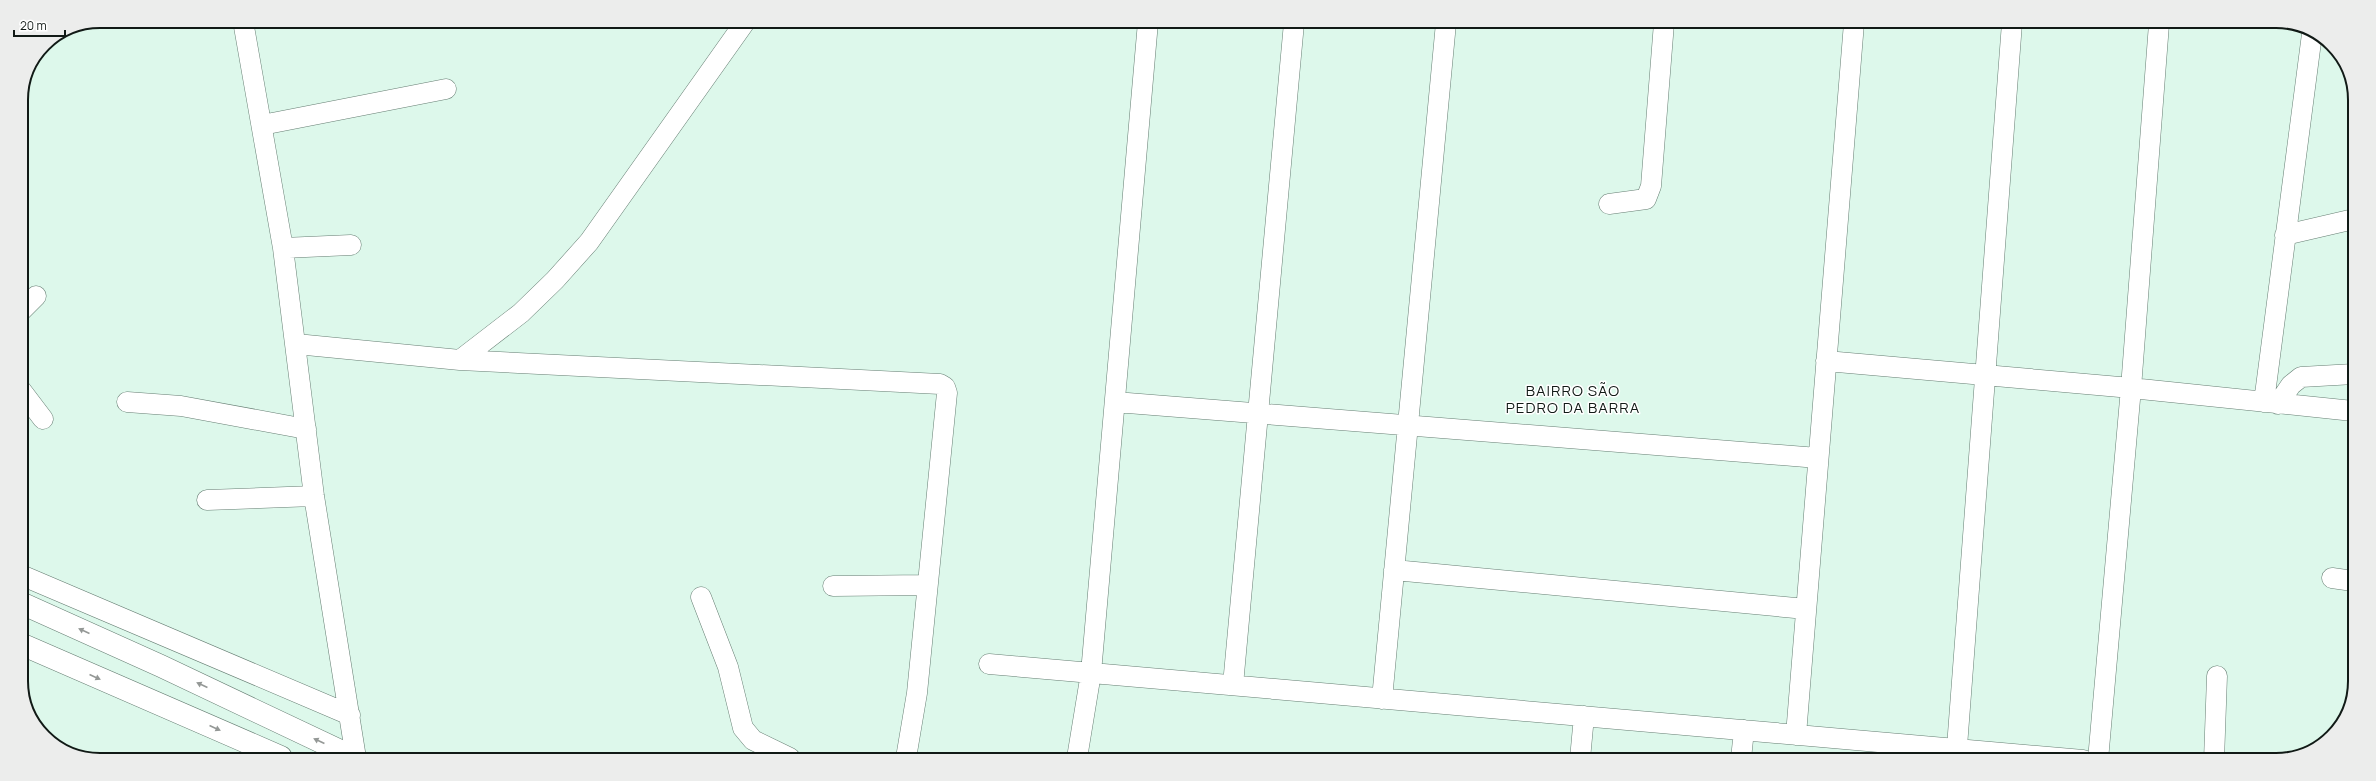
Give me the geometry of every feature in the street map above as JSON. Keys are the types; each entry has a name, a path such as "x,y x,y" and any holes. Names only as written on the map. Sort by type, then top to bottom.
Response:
{"main road":[{"path":"28,606 162,666 345,753"},
{"path":"28,647 270,753"}],"street":[{"path":"244,28 283,248 314,496 350,716 354,753"},
{"path":"460,360 532,303 589,242 741,28"},
{"path":"1078,753 1091,673 1147,28"},
{"path":"1233,686 1293,28"},
{"path":"1382,699 1446,28"},
{"path":"1609,204 1646,199 1651,186 1664,28"},
{"path":"1796,734 1854,28"},
{"path":"1956,753 2012,28"},
{"path":"2099,753 2131,388 2159,28"},
{"path":"2271,403 2285,235 2311,38"},
{"path":"262,125 446,89"},
{"path":"2285,235 2348,220"},
{"path":"283,248 351,245"},
{"path":"28,304 36,296"},
{"path":"296,344 460,360 940,384 945,387 947,393 917,693 907,753"},
{"path":"1826,361 2131,388 2348,410"},
{"path":"2271,403 2301,377 2348,374"},
{"path":"28,399 43,418"},
{"path":"127,402 181,406 306,429"},
{"path":"1115,402 1818,458"},
{"path":"207,500 314,496"},
{"path":"1394,570 1806,609"},
{"path":"2332,578 2348,580"},
{"path":"28,579 350,716"},
{"path":"833,586 927,585"},
{"path":"701,598 728,667 743,728 753,740 780,753"},
{"path":"989,664 1796,734 1948,753"},
{"path":"2214,753 2217,676"},
{"path":"1581,753 1584,716"},
{"path":"1742,753 1744,730"}],"district":[{"name":"BAIRRO SÃO PEDRO DA BARRA","path":"1573,398"}]}
